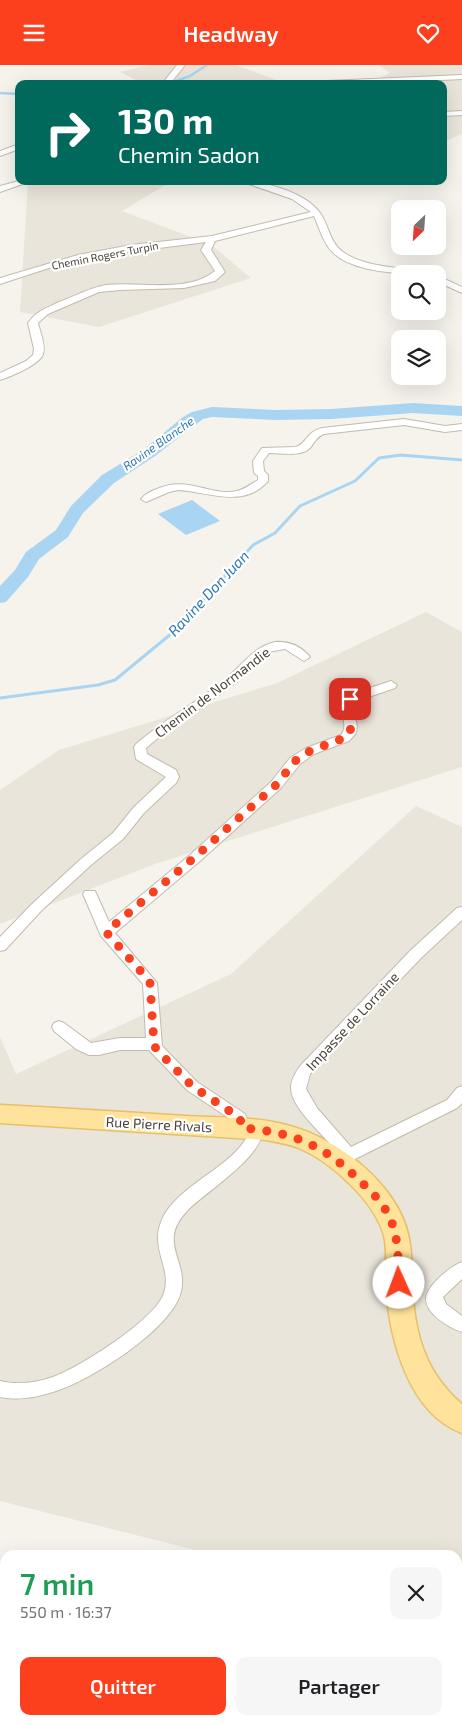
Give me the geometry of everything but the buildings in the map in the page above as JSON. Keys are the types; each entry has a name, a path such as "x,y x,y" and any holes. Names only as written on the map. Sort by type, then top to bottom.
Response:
{"main road":[{"name":"Rue Pierre Rivals","path":"0,1114 248,1129 280,1133 312,1143 347,1161 375,1195 392,1222 396,1237 402,1320 407,1342 416,1365 429,1389 459,1414"}],"street":[{"path":"168,80 181,65"},
{"path":"394,80 462,77"},
{"path":"447,114 462,113"},
{"path":"0,155 15,148"},
{"path":"0,189 15,185"},
{"path":"256,185 299,199 310,205 316,213 333,248 343,255 366,264 391,269"},
{"name":"Chemin Rogers Turpin","path":"0,281 63,262 138,247 212,239 316,213"},
{"path":"0,377 29,363 38,356 39,349 33,323 46,311 89,293 108,288 196,284 217,277 220,273 220,268 207,256 206,250 212,239"},
{"path":"446,283 462,291"},
{"path":"146,499 165,489 177,487 192,487 228,495 250,492 263,481 263,475 259,473 258,461 266,450 305,447 314,433 322,431 404,422 445,429 462,427"},
{"name":"Chemin de Normandie","path":"0,946 86,862 118,837 139,809 171,780 173,777 170,773 141,755 140,747 160,730 245,670 264,649 270,646 285,645 296,650 304,657"},
{"path":"106,932 276,785 295,761 310,751 344,738 350,733 351,725 346,705 350,699 391,685"},
{"path":"0,1389 34,1389 62,1381 109,1353 161,1314 168,1305 173,1293 164,1238 166,1225 173,1215 194,1195 253,1143 248,1129 240,1118 192,1086 156,1049 154,1044 150,983 106,932 90,894"},
{"name":"Impasse de Lorraine","path":"347,1161 331,1132 305,1105 299,1093 299,1080 305,1070 409,960 462,912"},
{"path":"58,1027 81,1045 90,1049 120,1044 154,1044"},
{"path":"347,1161 452,1104 462,1092"},
{"path":"462,1269 439,1288 433,1300 436,1307 443,1314 462,1325"}],"shaded area":[{"path":"148,65 235,65 277,80 136,80 120,72"},
{"path":"379,65 462,65 462,134 447,141 447,80 376,80 390,73"},
{"path":"28,185 165,185 122,211 210,244 251,278 99,327 20,312"},
{"path":"426,612 462,632 462,767 155,864 0,924 0,790 59,750 277,683"},
{"path":"416,806 462,827 462,1550 195,1550 0,1501 0,1037 16,1074 231,974"}],"water":[{"path":"192,500 220,521 186,535 158,514"}],"waterway":[{"path":"179,80 190,76 207,65"},
{"path":"0,93 15,94"},
{"name":"Ravine Blanche","path":"0,598 22,573 32,556 62,533 77,510 108,479 149,453 189,420 198,415 212,412 275,415 331,414 413,408 462,411"},
{"name":"Ravine Don Juan","path":"0,698 98,685 115,680 177,629 253,545 275,533 300,506 355,481 379,458 401,455 462,460"}],"route":[{"path":"350,699 346,705 351,725 350,733 344,738 310,751 295,761 276,785 106,932 113,943 150,983 154,1044 156,1049 192,1086 240,1118 242,1128 280,1133 312,1143 345,1166 375,1195 392,1222 398,1252 399,1283"}]}
